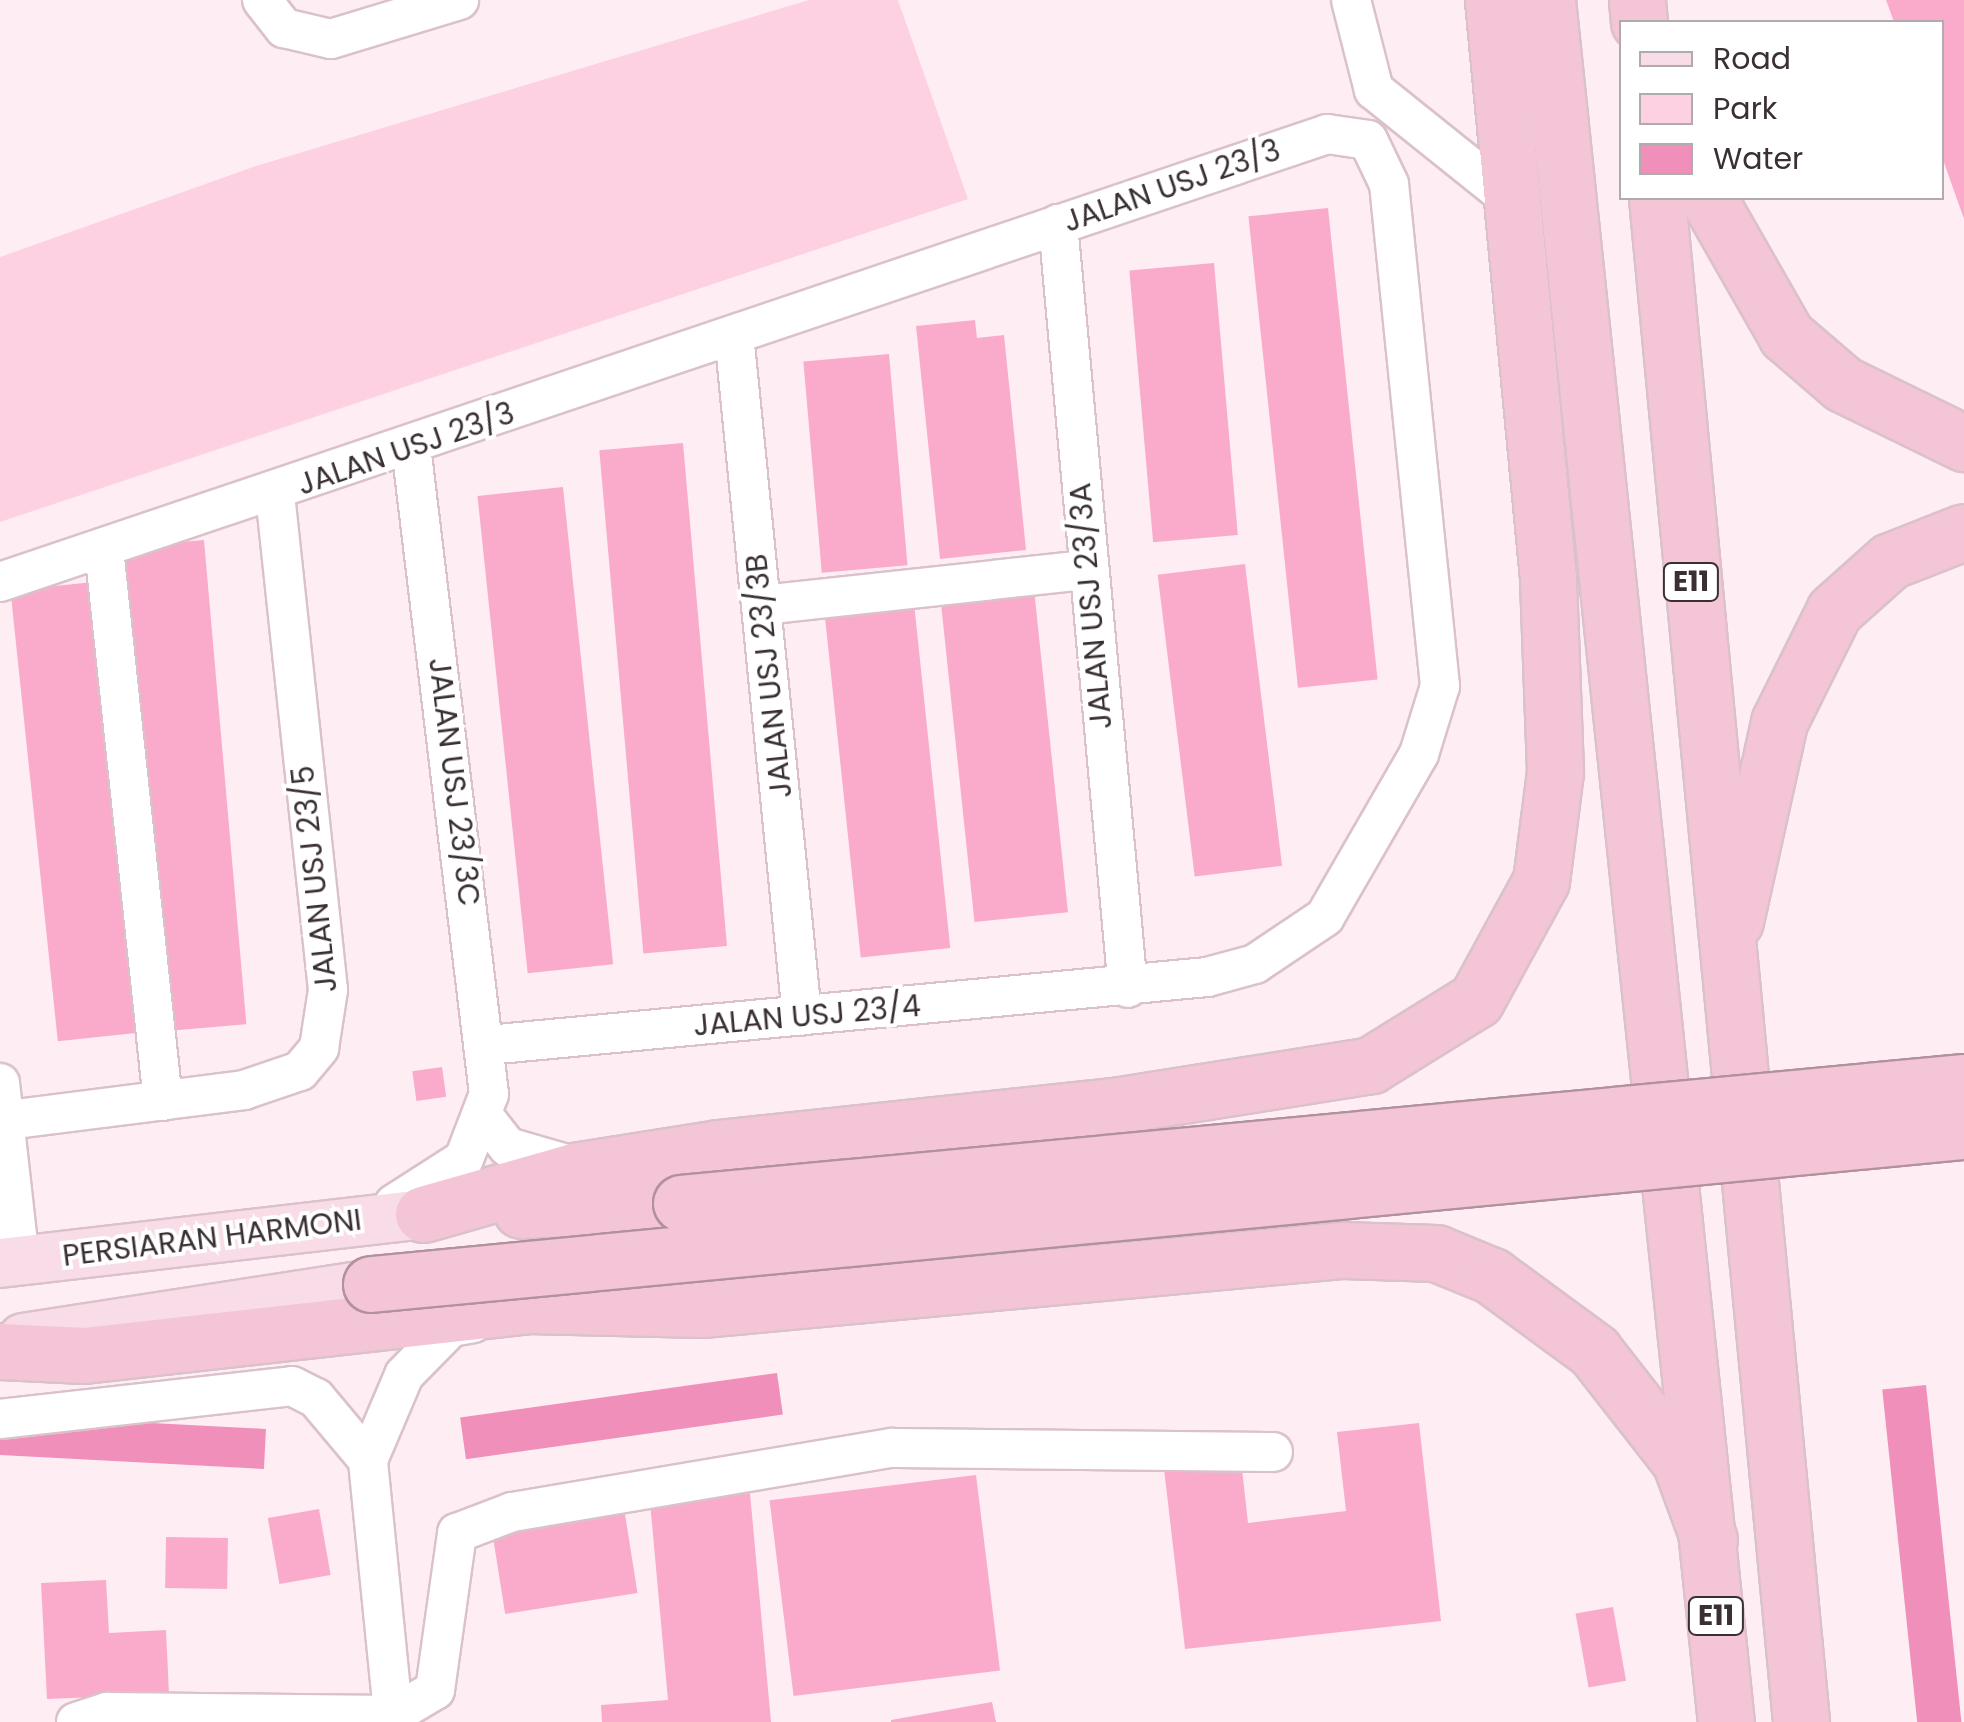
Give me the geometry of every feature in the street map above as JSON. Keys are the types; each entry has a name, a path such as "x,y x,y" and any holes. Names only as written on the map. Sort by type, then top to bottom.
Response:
{"highway":[{"path":"424,1214 600,1168 1112,1106 1371,1065 1425,1038 1476,1000 1541,881 1555,771 1548,578 1493,0"},
{"name":"E11","path":"1547,0 1622,781 1709,1540 1726,1722"},
{"name":"E11","path":"1657,200 1725,967 1798,1696"},
{"path":"1709,200 1786,335 1843,384 1964,443"},
{"path":"1725,967 1779,722 1834,611 1890,561 1964,532"},
{"path":"1548,578 1622,781"},
{"path":"424,1214 681,1203 1964,1082"},
{"path":"370,1284 1964,1130"},
{"path":"0,1352 84,1354 528,1306 702,1308 1323,1251 1436,1253 1492,1276 1594,1351 1680,1461 1709,1540"}],"main road":[{"name":"PERSIARAN HARMONI","path":"10,1262 424,1214"},
{"path":"0,1342 370,1284"}],"street":[{"path":"262,0 284,28 332,39 459,0"},
{"path":"1351,0 1374,90 1515,203"},
{"name":"JALAN USJ 23/3","path":"0,582 274,495 1327,134 1357,133 1378,151 1439,654 1430,731 1326,916 1256,964 1128,988"},
{"name":"JALAN USJ 23/3A","path":"1058,224 1086,570 1128,988"},
{"name":"JALAN USJ 23/3B","path":"734,336 802,1016"},
{"name":"JALAN USJ 23/3C","path":"354,1221 435,1185 464,1159 485,1118 487,1045 411,447"},
{"name":"JALAN USJ 23/5","path":"2,1121 244,1090 300,1071 327,1019 274,495"},
{"path":"104,549 163,1101"},
{"path":"763,605 1086,570"},
{"name":"JALAN USJ 23/4","path":"487,1045 1128,988"},
{"path":"0,1083 10,1262"},
{"path":"485,1118 494,1137 528,1157 600,1168"},
{"path":"394,1718 388,1614 368,1460 391,1396 428,1345 451,1327 528,1306"},
{"path":"0,1419 292,1386 316,1398 368,1460"},
{"path":"76,1722 107,1712 394,1718 435,1690 457,1534 512,1512 892,1448 1273,1452"},
{"path":"1798,1696 1811,1722"}],"green space":[{"path":"809,0 898,0 968,199 0,522 0,257 256,166"}],"water":[{"path":"777,1373 783,1415 466,1459 460,1418"},
{"path":"1926,1385 1961,1722 1917,1722 1882,1390"},
{"path":"0,1415 266,1429 264,1469 0,1455"}],"building":[{"path":"1886,0 1964,0 1964,219 1944,163 1944,20 1893,20"},
{"path":"1328,208 1378,679 1298,688 1248,216"},
{"path":"1214,263 1238,535 1153,542 1129,270"},
{"path":"975,320 977,338 1004,335 1026,550 940,559 916,326"},
{"path":"889,354 907,565 822,573 803,361"},
{"path":"683,443 727,946 643,953 599,450"},
{"path":"563,487 613,964 528,973 477,496"},
{"path":"204,540 246,1024 167,1031 124,547"},
{"path":"1245,564 1282,866 1195,876 1158,575"},
{"path":"93,582 140,1033 58,1041 10,591"},
{"path":"1034,589 1068,912 974,922 941,599"},
{"path":"914,603 950,948 861,958 824,612"},
{"path":"442,1067 446,1097 416,1101 412,1071"},
{"path":"1419,1423 1441,1621 1185,1649 1164,1469 1241,1460 1248,1523 1346,1511 1337,1432"},
{"path":"976,1475 1000,1671 794,1696 770,1500"},
{"path":"750,1493 771,1722 602,1722 601,1705 668,1700 650,1502"},
{"path":"319,1509 331,1575 279,1584 268,1518"},
{"path":"625,1514 638,1593 505,1614 493,1535"},
{"path":"166,1537 228,1538 227,1589 165,1588"},
{"path":"106,1580 109,1633 166,1630 169,1694 47,1699 41,1583"},
{"path":"1613,1607 1626,1681 1589,1687 1576,1614"},
{"path":"992,1702 996,1722 891,1722 891,1720"}]}
